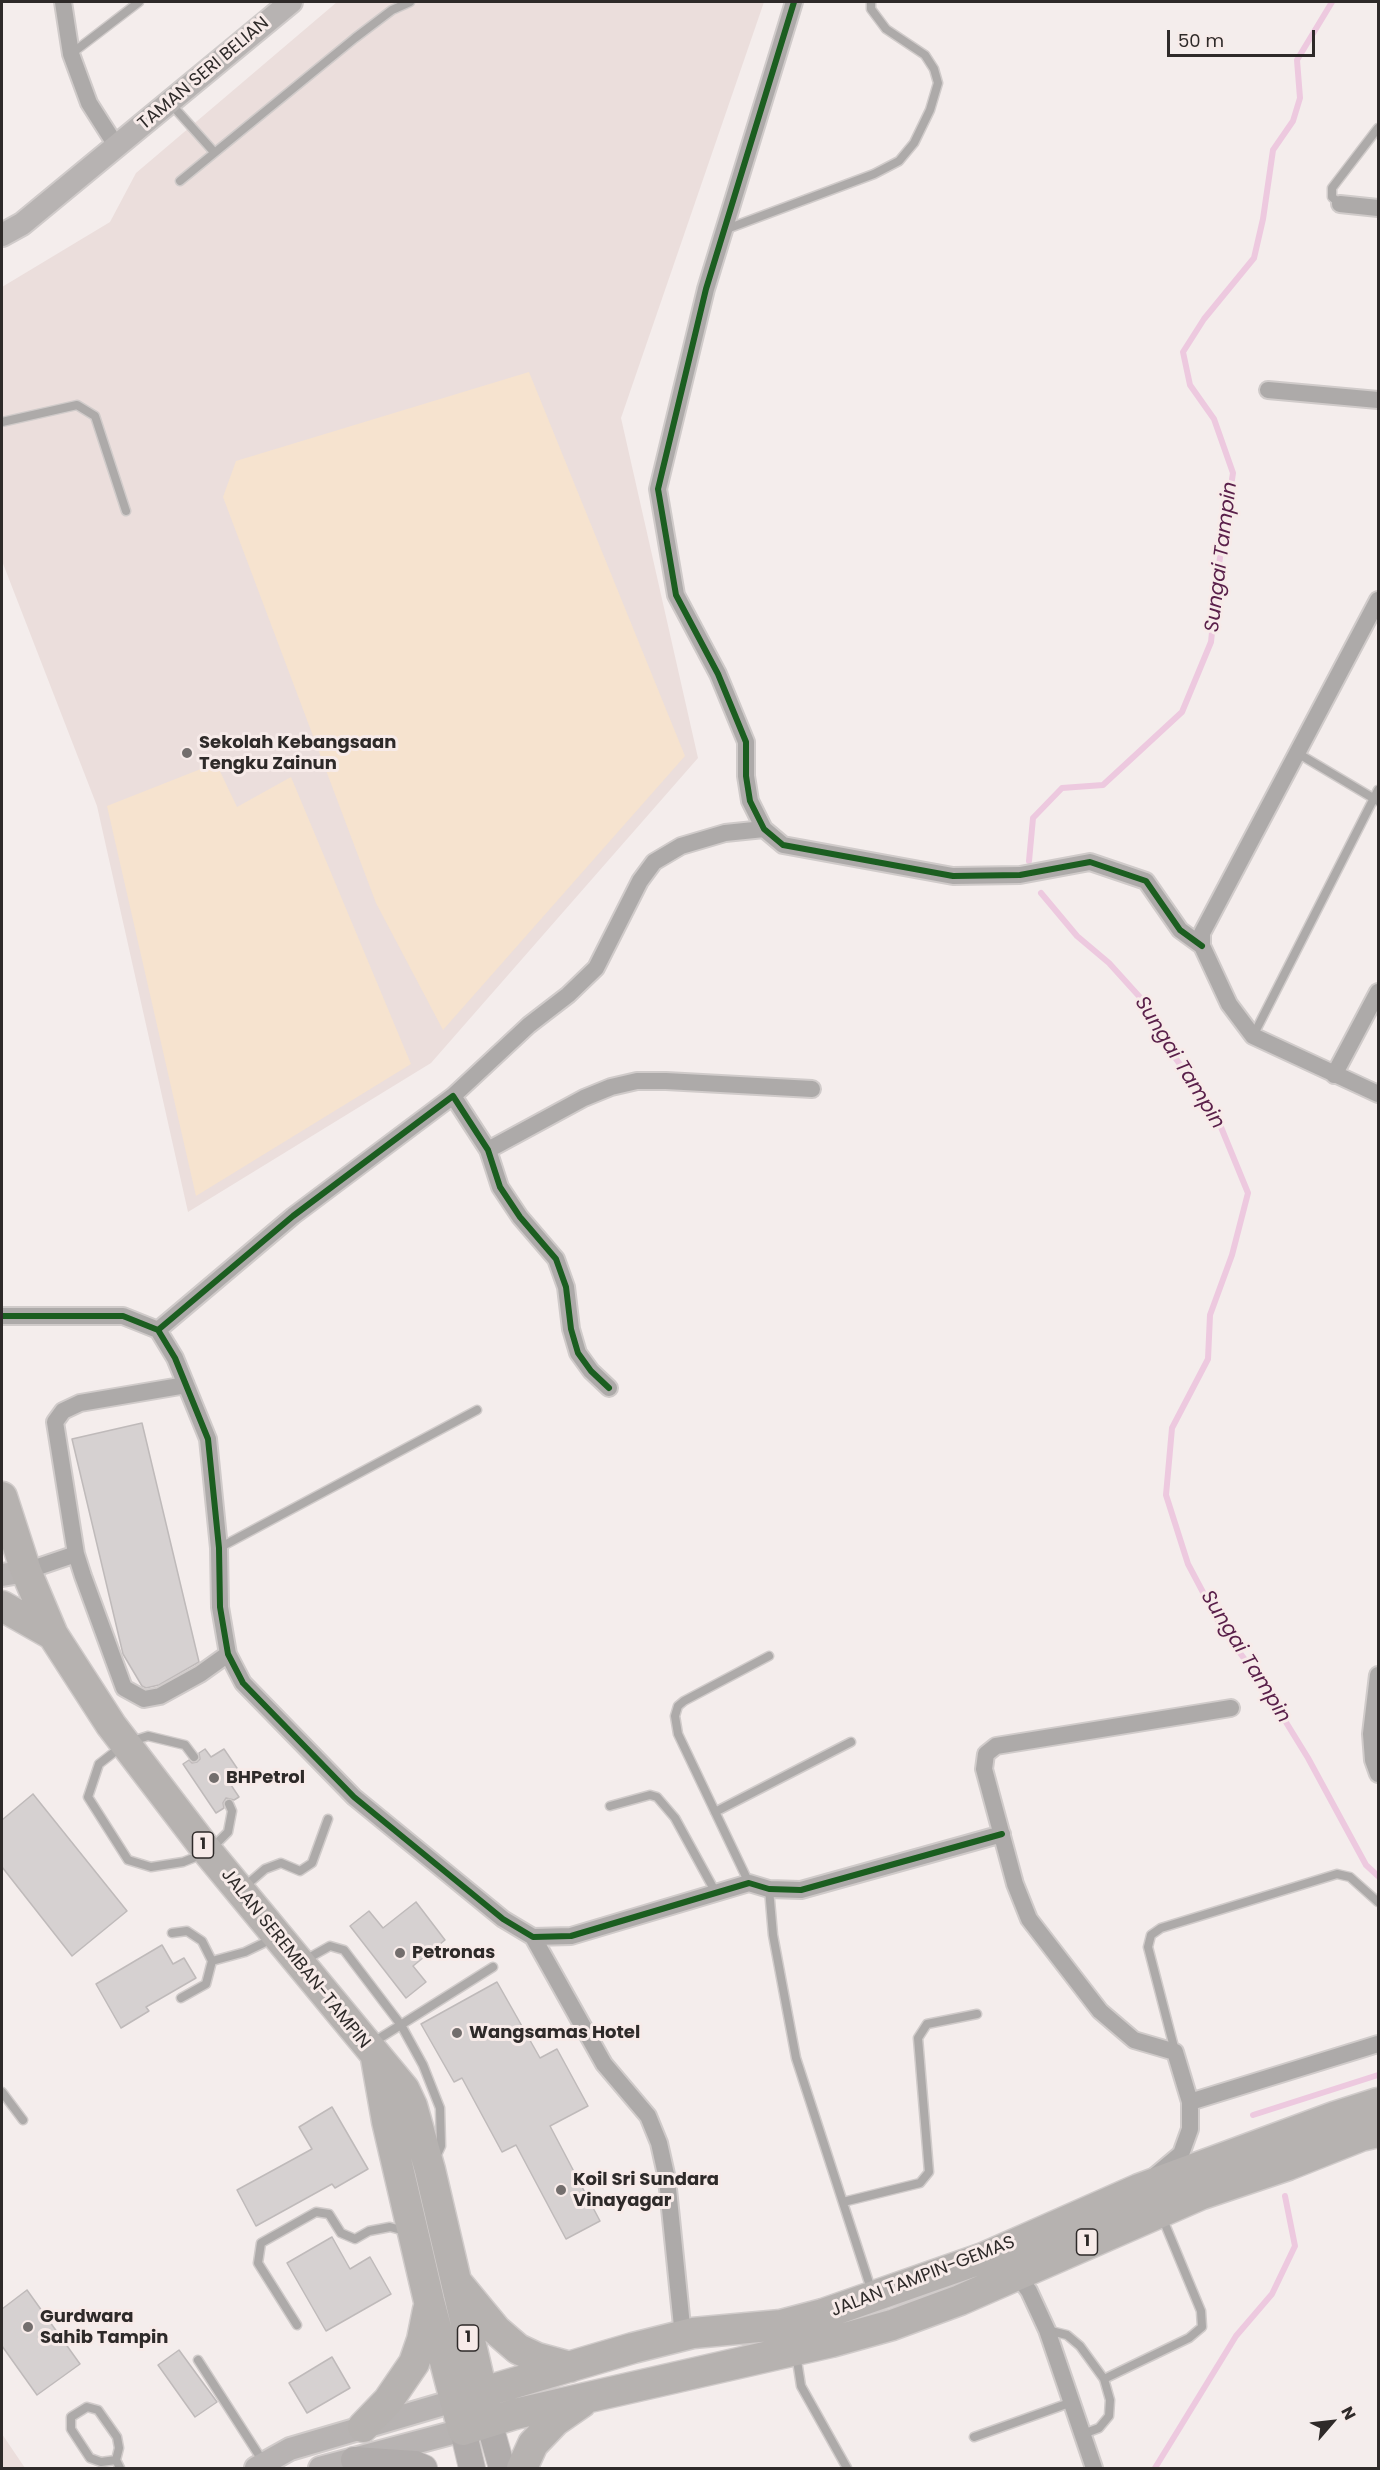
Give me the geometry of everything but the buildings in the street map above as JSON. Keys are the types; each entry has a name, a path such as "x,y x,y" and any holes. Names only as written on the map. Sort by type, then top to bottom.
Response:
{"highway":[{"name":"JALAN SEREMBAN-TAMPIN","path":"2,1497 14,1573 111,1725 208,1852 371,2052 429,2301 468,2397"},
{"path":"2,1606 52,1635"},
{"name":"1","path":"371,2052 404,2090 430,2170 457,2283 468,2397 476,2426"},
{"name":"JALAN TAMPIN-GEMAS","path":"468,2397 683,2336 782,2325 874,2298 983,2258 1139,2188 1378,2103"},
{"name":"JALAN TAMPIN-GEMAS","path":"476,2426 591,2396 795,2350 892,2325 1017,2275 1159,2211 1361,2136 1378,2132"},
{"path":"983,2258 1017,2275"},
{"path":"457,2283 496,2330 518,2349 537,2358 570,2367"},
{"path":"363,2427 388,2401 414,2363 422,2340 429,2301"},
{"path":"522,2469 533,2444 555,2421 591,2396"}],"main road":[{"path":"472,2469 476,2426"},
{"path":"476,2426 502,2469"},
{"path":"348,2464 415,2464 424,2469"}],"street":[{"path":"63,2 71,54 89,103 117,147"},
{"name":"TAMAN SERI BELIAN","path":"2,235 22,224 291,2"},
{"path":"794,2 706,289 658,489 676,595 718,674 746,742 746,776 750,801 764,829 783,845 953,876 1020,875 1090,862 1146,881 1180,930 1202,946"},
{"path":"1340,204 1378,208"},
{"path":"1268,390 1378,400"},
{"path":"1378,600 1299,754 1202,933 1202,946 1229,1004 1253,1036 1378,1094"},
{"path":"158,1330 293,1216 453,1096 529,1025 568,995 596,968 640,881 654,862 681,846 725,833 764,829"},
{"path":"1334,1075 1378,992"},
{"path":"488,1150 584,1098 611,1087 637,1081 812,1089"},
{"path":"453,1096 488,1150 500,1187 520,1217 556,1259 563,1273 578,1353 591,1371 609,1388"},
{"path":"2,1316 123,1316 158,1330 175,1358 208,1439 219,1548 220,1607 228,1654 243,1683 354,1797 503,1919 533,1937 604,2064 648,2116 659,2143 667,2180 683,2336"},
{"path":"186,1385 80,1403 63,1411 55,1422 76,1554 101,1631 124,1688 144,1699 160,1696 200,1674 228,1654"},
{"path":"14,1573 76,1554"},
{"path":"1378,1675 1371,1734 1373,1760 1378,1774"},
{"path":"1139,2188 1181,2154 1190,2128 1190,2102 1175,2052 1134,2040 1100,2011 1029,1919 1015,1884 984,1769 986,1755 996,1746 1231,1707"},
{"path":"533,1937 571,1936 749,1883 769,1889 801,1890 1002,1834"},
{"path":"1190,2102 1378,2044"},
{"path":"1017,2275 1029,2291 1047,2330 1094,2469"},
{"path":"260,2466 290,2449 468,2397"},
{"path":"320,2469 348,2464 476,2426"}],"lane":[{"path":"71,54 139,2"},
{"path":"180,181 355,38 392,10 410,2"},
{"path":"724,230 874,174 899,161 914,143 930,110 938,83 934,69 925,55 886,29 872,9 871,2"},
{"path":"170,103 214,152"},
{"path":"1340,204 1332,197 1332,188 1378,129"},
{"path":"2,422 77,405 95,416 126,511"},
{"path":"1253,1036 1377,797 1299,754"},
{"path":"219,1548 477,1410"},
{"path":"749,1883 678,1734 675,1716 678,1706 684,1701 769,1656"},
{"path":"194,1756 185,1745 148,1736 126,1743 99,1764 88,1797 128,1860 151,1867 183,1862 208,1852 228,1832 232,1811 228,1804"},
{"path":"715,1812 851,1742"},
{"path":"610,1806 650,1795 657,1797 675,1818 716,1893"},
{"path":"240,1891 265,1869 281,1863 300,1870 312,1863 328,1819"},
{"path":"1175,2052 1148,1947 1151,1935 1161,1928 1337,1874 1350,1877 1378,1902"},
{"path":"769,1889 773,1935 796,2058 874,2298"},
{"path":"172,1933 187,1931 202,1941 212,1961 206,1984 182,1998"},
{"path":"212,1961 245,1952 278,1936"},
{"path":"299,1963 330,1946 344,1950 401,2025 423,2065 440,2108 441,2146 430,2170"},
{"path":"371,2052 401,2025 493,1967"},
{"path":"843,2202 920,2183 929,2172 918,2038 927,2024 977,2014"},
{"path":"2,2092 23,2120"},
{"path":"1104,2379 1189,2338 1202,2327 1201,2311 1159,2211"},
{"path":"297,2325 258,2263 261,2243 316,2212 329,2214 341,2234 355,2238 369,2231 390,2227 414,2233"},
{"path":"1047,2330 1067,2335 1074,2341 1104,2379 1110,2400 1109,2416 1099,2428 1083,2434"},
{"path":"795,2350 801,2386 847,2469"},
{"path":"198,2360 260,2466"},
{"path":"974,2437 1072,2402"},
{"path":"87,2407 98,2410 117,2437 118,2464 100,2462 90,2458 71,2429 71,2417 87,2407"}],"shaded area":[{"path":"337,2 764,2 621,418 698,758 431,1063 188,1212 97,806 2,561 2,287 110,222 136,173"},
{"path":"529,372 685,756 443,1030 376,903 223,497 236,461"},
{"path":"216,763 237,807 291,777 411,1064 196,1196 107,806"},
{"path":"2,2434 25,2468 2,2468"}],"waterway":[{"name":"Sungai Tampin","path":"1029,861 1033,818 1062,788 1103,785 1182,712 1211,642 1219,564 1233,473 1214,419 1190,385 1183,352 1204,319 1254,258 1263,219 1273,150 1293,121 1300,98 1297,60 1332,2"},
{"name":"Sungai Tampin","path":"1041,893 1077,936 1109,963 1147,1005 1164,1042 1216,1115 1248,1193 1232,1255 1210,1315 1208,1359 1172,1428 1166,1495 1188,1564 1223,1630 1260,1680 1308,1758 1366,1865 1378,1876"},
{"path":"1253,2115 1378,2075"},
{"name":"Sungai Tampin","path":"1155,2468 1236,2336 1272,2294 1295,2246 1285,2196"}],"cycle path":[{"path":"794,2 706,289 658,489 676,595 718,674 746,742 746,776 750,801 764,829 783,845 953,876 1020,875 1090,862 1146,881 1180,930 1202,946"},
{"path":"158,1330 293,1216 453,1096 488,1150 500,1187 520,1217 556,1259 566,1287 571,1329 578,1353 591,1371 609,1388"},
{"path":"2,1316 123,1316 158,1330 175,1358 208,1439 219,1548 220,1607 228,1654 243,1683 354,1797 503,1919 533,1937 571,1936 749,1883 769,1889 801,1890 1002,1834"}],"place":[{"name":"Sekolah Kebangsaan Tengku Zainun","path":"187,753"},
{"name":"BHPetrol","path":"214,1778"},
{"name":"Petronas","path":"400,1953"},
{"name":"Wangsamas Hotel","path":"457,2033"},
{"name":"Koil Sri Sundara Vinayagar","path":"561,2190"},
{"name":"Gurdwara Sahib Tampin","path":"28,2327"}]}
